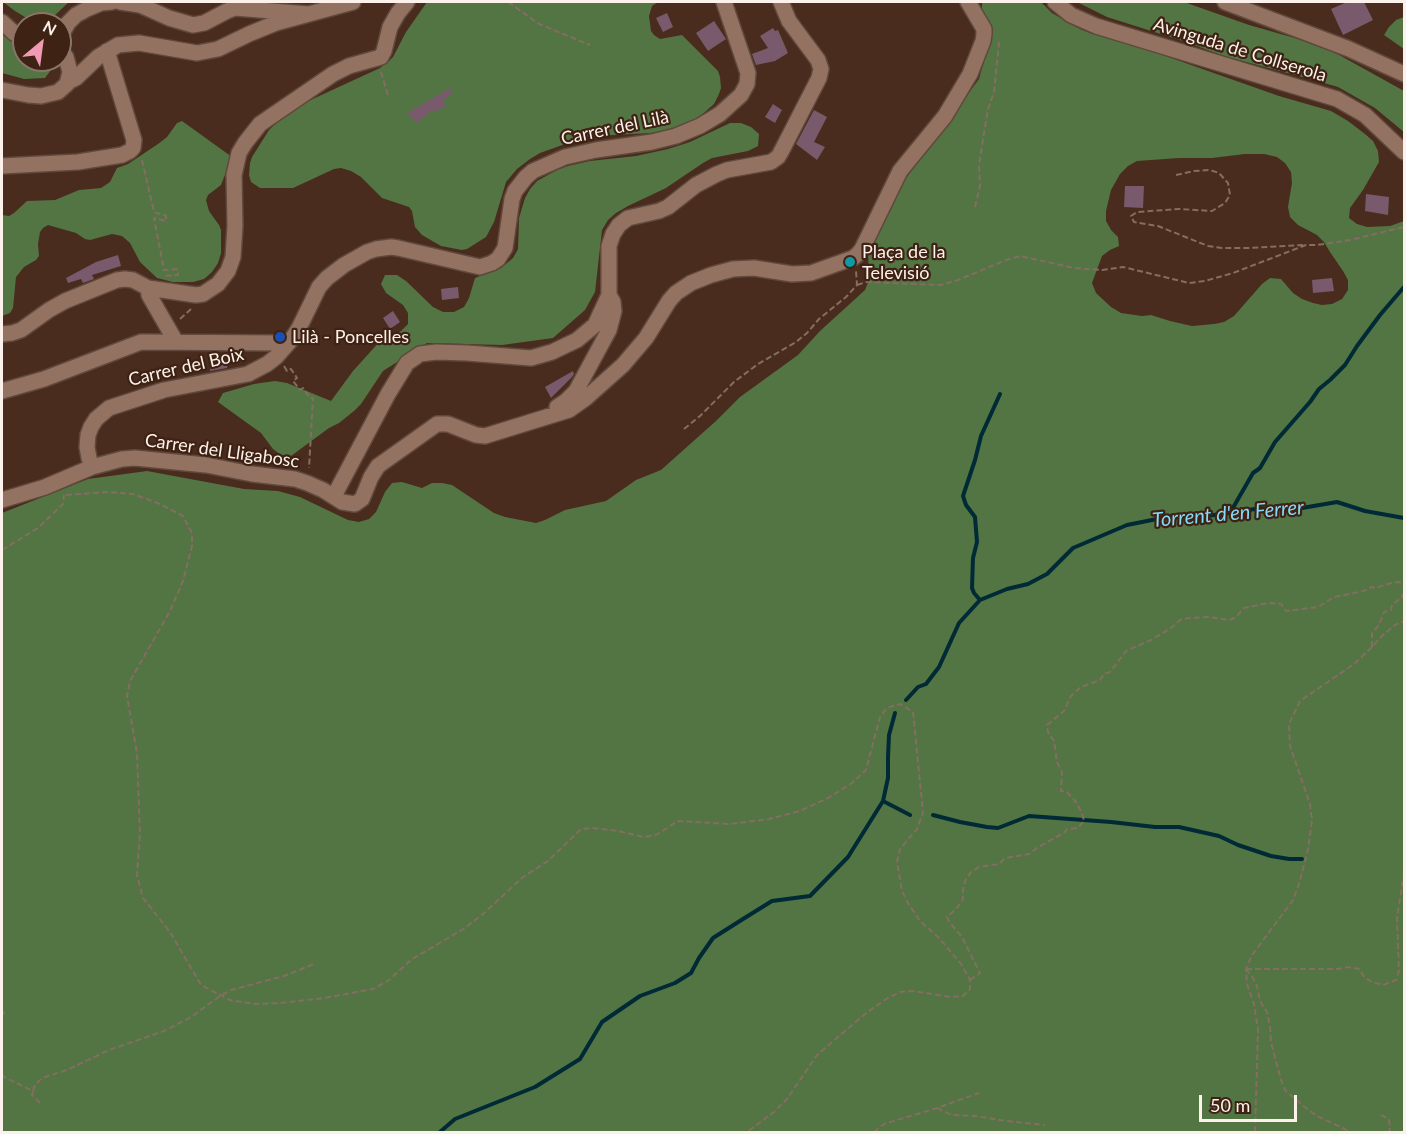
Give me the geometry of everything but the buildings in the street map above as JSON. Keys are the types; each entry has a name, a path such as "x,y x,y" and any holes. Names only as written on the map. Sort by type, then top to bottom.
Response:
{"street":[{"path":"72,19 100,3 112,2"},
{"path":"120,2 140,5 169,18 193,25 204,23 236,8 309,14"},
{"path":"69,79 76,78 98,57 118,45 139,43 197,53 218,49 276,23 353,2"},
{"path":"2,334 21,330 65,301 117,280 133,280 148,288 195,295 203,294 218,284 224,277 233,257 234,175 240,153 251,133 269,117 333,74 349,66 378,59 383,54 390,27 407,2"},
{"name":"Carrer del Lilà","path":"292,339 319,287 335,271 367,252 391,247 474,267 486,266 498,259 505,248 512,199 520,183 533,171 565,157 676,136 720,114 741,95 748,77 724,2"},
{"path":"334,496 407,363 420,354 436,352 467,352 531,358 552,352 577,340 595,325 609,295 609,246 621,222 628,218 664,209 696,185 717,174 771,162 778,157 819,78 821,69 818,60 789,21 781,2"},
{"path":"539,419 569,410 616,371 646,338 669,301 690,283 711,274 733,269 754,268 792,274 811,273 854,258 862,249 900,171 945,116 970,74 983,41 984,29 968,2"},
{"name":"Avinguda de Collserola","path":"1055,2 1071,15 1096,26 1337,99 1365,115 1404,152"},
{"path":"1225,2 1349,49 1404,74"},
{"path":"2,166 78,162 122,155 133,148 134,140 107,51"},
{"path":"2,90 28,95 49,95 63,88 69,79 69,72"},
{"path":"148,288 149,295 172,335"},
{"path":"539,419 566,401 579,386 609,330 614,311 609,295"},
{"path":"2,391 44,379 141,342 172,335 272,344 292,339"},
{"name":"Carrer del Boix","path":"92,467 88,458 88,435 96,419 109,408 164,390 248,374 272,361 292,339"},
{"name":"Carrer del Lligabosc","path":"2,500 45,487 92,467 122,459 150,458 295,479 334,496 346,504 355,504 362,499 378,466 437,424 448,423 479,436 485,436 539,419"}],"path":[{"path":"508,2 539,24 590,45"},
{"path":"975,207 980,186 979,165 984,132 994,92 999,43 996,35 984,29"},
{"path":"378,59 388,95"},
{"path":"143,162 154,212 166,216 166,221 154,218 164,270 177,269 178,275 163,276"},
{"path":"1176,175 1210,170 1219,173 1228,183 1230,195 1225,203 1212,211 1179,209 1137,212 1131,216 1134,222 1158,226 1208,246 1222,248 1317,245 1404,227"},
{"path":"684,429 734,382 758,364 796,342 857,285 866,282 941,285 1020,256 1074,268 1102,270 1123,267 1189,284 1233,273 1306,245"},
{"path":"172,335 194,307 195,295"},
{"path":"282,362 287,371 291,369 297,378 293,381 300,390 303,388 312,398 307,483"},
{"path":"2,550 38,528 63,504 64,495 108,492 133,494 183,516 192,533 192,546 183,581 170,611 130,681 127,696 137,753 140,834 137,875 143,897 170,933 201,986 230,1000 255,1004 281,1003 373,989 389,980 412,959 462,930 483,914 523,877 548,861 581,829 618,831 644,837 656,835 678,820 730,824 769,819 800,811 828,798 852,783 866,770 880,717 887,708 900,704 913,712 923,813 917,829 900,849 897,862 902,891 920,921 961,964 970,980 970,989 963,996 951,997 913,991 900,992 886,999 817,1055 787,1099 747,1132"},
{"path":"970,980 980,973 962,937 947,917 963,899 965,881 971,872 979,867 999,864 1005,858 1029,854 1067,829 1078,828 1084,821 1076,802 1067,792 1061,791 1062,772 1057,762 1054,741 1048,732 1047,725 1064,711 1071,696 1081,687 1100,680 1104,674 1110,672 1126,651 1151,640 1180,620 1208,617 1230,620 1244,608 1270,603 1281,604 1286,611 1318,607 1334,597 1391,583 1404,584"},
{"path":"1371,648 1372,633 1379,625 1384,612 1391,610 1392,605 1402,597 1404,592"},
{"path":"1255,1132 1258,1030 1254,1004 1247,984 1246,969 1252,955 1293,900 1308,850 1312,820 1310,804 1290,746 1289,724 1293,711 1300,701 1354,664 1382,636 1404,621"},
{"path":"1246,969 1349,967 1359,969 1365,978 1372,982 1383,985 1396,980 1399,971 1397,918 1404,873"},
{"path":"42,1105 32,1095 42,1078 67,1070 109,1050 164,1031 191,1017 231,990 284,976 314,964"},
{"path":"1246,969 1257,986 1260,1001 1267,1012 1271,1042 1285,1090 1317,1116 1351,1132"},
{"path":"2,1010 4,1013 2,1016"},
{"path":"2,1074 33,1091"},
{"path":"874,1132 884,1124 979,1093"},
{"path":"937,1108 952,1115 1045,1125"},
{"path":"1381,1115 1389,1119 1390,1130 1388,1132"}],"green space":[{"path":"3,2 69,2 58,12 15,11"},
{"path":"427,2 658,2 652,6 649,16 651,31 660,39 682,35 718,71 721,88 714,104 705,112 696,119 674,129 582,138 540,153 530,159 506,182 494,222 486,237 462,250 441,246 422,235 415,227 409,207 382,198 361,177 351,171 341,168 334,169 293,188 260,188 251,182 249,175 252,157 269,130 291,109 380,68 389,61"},
{"path":"982,2 1041,2 1052,13 1090,33 1143,48 1279,96 1331,111 1365,134 1373,141 1378,151 1379,162 1350,208 1349,218 1367,227 1390,226 1404,221 1404,1132 2,1132 2,513 88,479 147,471 244,489 278,491 300,497 348,520 359,522 369,519 376,512 392,483 402,482 422,488 432,483 452,485 494,513 536,523 565,510 606,501 636,480 661,470 740,397 798,355 820,331 865,290 869,280 868,250 901,185 979,79 990,39 982,12","holes":["1264,154 1277,157 1291,172 1292,183 1288,207 1290,217 1324,242 1343,271 1348,280 1348,290 1342,299 1332,304 1313,303 1293,293 1281,279 1270,278 1234,316 1224,322 1192,326 1151,315 1121,313 1096,293 1092,283 1102,256 1119,246 1118,237 1106,221 1106,211 1111,190 1120,174 1128,166 1137,161"]},
{"path":"1077,2 1184,2 1249,25 1323,46 1404,91 1404,132 1375,108 1338,87 1224,56 1107,17"},
{"path":"1404,17 1404,49 1384,35 1396,20"},
{"path":"2,32 12,38 12,72 50,72 45,78 24,79 2,73"},
{"path":"182,121 232,157 221,185 208,195 206,200 209,211 221,230 221,253 212,272 204,279 193,282 173,282 157,278 140,262 130,243 122,236 112,234 90,240 76,233 48,225 40,232 39,256 24,267 16,277 13,308 10,313 2,316 2,215 9,216 27,201 55,200 79,190 101,188 110,182 117,168 128,164 158,144 167,137 177,123"},
{"path":"730,123 741,123 751,127 759,134 758,146 748,151 712,158 666,188 628,206 608,220 602,230 595,292 585,310 553,338 502,345 427,343 383,371 354,411 291,456 281,455 273,449 261,433 218,402 223,393 275,381 287,383 331,401 353,371 381,340 401,331 408,324 408,313 403,305 386,293 381,284 385,275 397,275 433,307 443,312 454,312 464,307 475,278 501,268 513,258 518,249 519,218 525,198 537,181 568,166 668,149 690,142"}],"waterway":[{"path":"1230,513 1253,473 1260,468 1275,442 1319,389 1345,365 1380,315 1404,287"},
{"path":"980,600 972,588 973,558 977,542 975,517 966,505 963,496 981,436 1000,394"},
{"name":"Torrent d'en Ferrer","path":"906,700 918,687 926,684 939,667 959,623 980,600 1007,589 1028,584 1047,574 1073,548 1127,525 1172,516 1207,516 1255,509 1302,508 1337,502 1365,511 1404,518"},
{"name":"Torrent d'en Ferrer","path":"440,1132 455,1119 535,1087 580,1059 602,1022 640,996 675,983 691,973 713,938 772,901 810,896 848,857 883,801 888,778 889,735 895,713"},
{"path":"883,801 910,815"},
{"path":"933,815 998,828 1029,816 1179,827 1219,836 1271,856 1302,859"}],"place":[{"name":"Plaça de la Televisió","path":"850,262"},
{"name":"Lilà - Poncelles","path":"280,337"}]}
